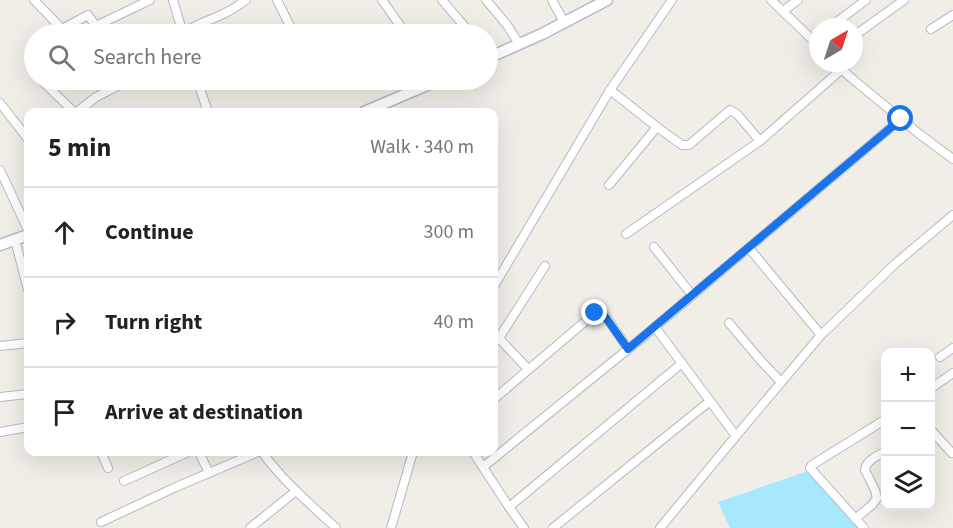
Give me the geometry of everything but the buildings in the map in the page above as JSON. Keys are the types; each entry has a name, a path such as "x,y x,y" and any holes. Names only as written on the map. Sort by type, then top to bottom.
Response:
{"street":[{"path":"34,0 57,24"},
{"path":"100,24 150,0"},
{"path":"173,0 181,24"},
{"path":"201,24 227,13 246,0"},
{"path":"277,0 289,24"},
{"path":"382,0 399,24"},
{"path":"442,0 462,24"},
{"path":"486,0 507,25 519,44"},
{"path":"552,0 564,22"},
{"path":"498,53 607,0"},
{"path":"498,279 610,90 672,0"},
{"path":"771,0 809,34"},
{"path":"783,11 798,0"},
{"path":"842,18 866,0"},
{"path":"863,30 904,0"},
{"path":"71,24 88,15 95,24"},
{"path":"931,29 953,15"},
{"path":"626,234 760,141 833,72"},
{"path":"846,72 901,119 952,157"},
{"path":"52,90 71,108"},
{"path":"81,108 110,90"},
{"path":"200,90 207,108"},
{"path":"373,108 416,90"},
{"path":"610,90 657,127 686,146 730,110 737,114 760,141"},
{"path":"0,103 24,134"},
{"path":"498,454 655,327 901,119"},
{"path":"609,185 657,127"},
{"path":"0,170 24,221"},
{"path":"660,528 821,335 896,263 953,215"},
{"path":"0,245 24,237"},
{"path":"15,240 24,275"},
{"path":"654,247 692,295"},
{"path":"748,248 821,335"},
{"path":"498,333 545,266"},
{"path":"498,395 595,313 599,312 604,315 628,349"},
{"path":"729,323 781,382"},
{"path":"655,327 736,436"},
{"path":"498,338 528,369"},
{"path":"0,346 24,343"},
{"path":"940,357 953,348"},
{"path":"509,507 682,363"},
{"path":"935,386 953,373"},
{"path":"0,397 24,394"},
{"path":"553,528 710,400"},
{"path":"864,528 810,468 881,422"},
{"path":"0,432 24,428"},
{"path":"935,434 952,453"},
{"path":"855,519 873,505 877,498 865,466 881,454"},
{"path":"103,456 108,468"},
{"path":"124,481 179,456"},
{"path":"201,456 209,473"},
{"path":"101,522 249,456"},
{"path":"265,456 296,491 336,528"},
{"path":"391,528 412,456"},
{"path":"476,456 524,528"},
{"path":"483,466 495,456"},
{"path":"250,528 296,491"}],"water":[{"path":"808,471 859,528 730,528 718,502"}],"route":[{"path":"595,313 599,312 604,315 628,349 901,119"}]}
